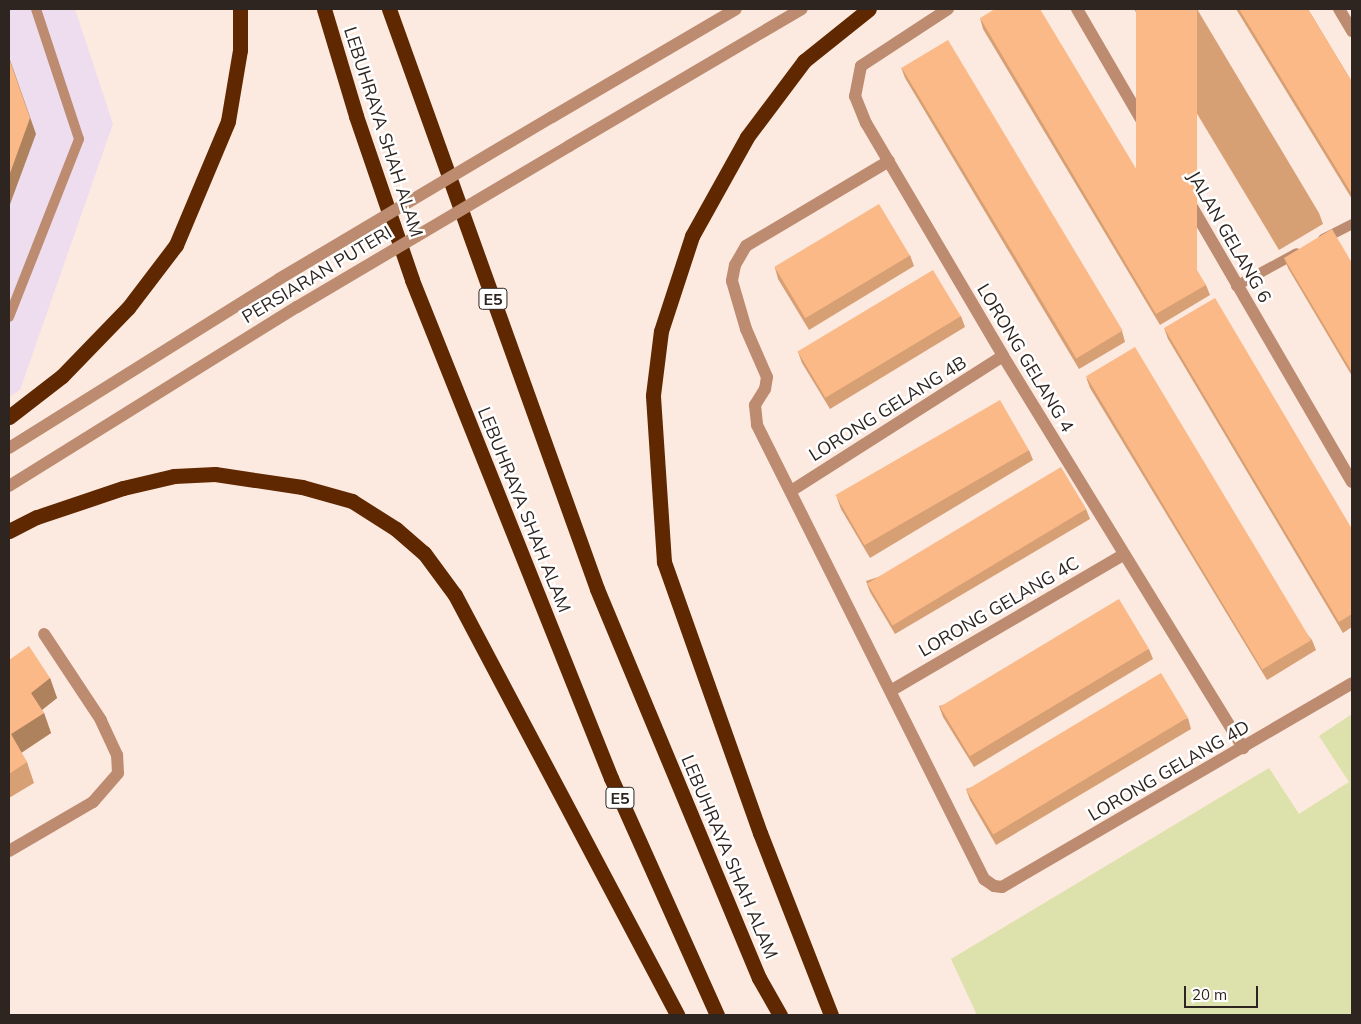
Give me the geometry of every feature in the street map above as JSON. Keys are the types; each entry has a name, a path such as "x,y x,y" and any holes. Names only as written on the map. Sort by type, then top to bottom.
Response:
{"highway":[{"path":"9,417 62,376 128,308 176,245 228,121 240,50 240,9"},
{"name":"LEBUHRAYA SHAH ALAM","path":"324,9 356,116 416,289 607,769 717,1015"},
{"name":"LEBUHRAYA SHAH ALAM","path":"389,9 597,589 760,978 780,1015"},
{"path":"831,1015 760,833 664,562 653,396 660,331 692,236 746,136 804,61 869,9"},
{"path":"9,531 37,517 123,488 174,476 225,475 302,487 352,501 396,529 424,553 455,595 676,1015"}],"street":[{"name":"PERSIARAN PUTERI","path":"9,448 279,279 736,9"},
{"name":"PERSIARAN PUTERI","path":"9,486 296,307 802,9"},
{"name":"LORONG GELANG 4","path":"948,9 862,66 856,96 866,123 1123,555 1243,748"},
{"name":"JALAN GELANG 6","path":"1077,9 1236,286 1352,482"},
{"path":"1339,9 1352,31"},
{"path":"889,161 746,246 735,266 732,281 738,302 767,377 765,389 755,405 757,425 892,690"},
{"name":"LORONG GELANG 4B","path":"792,491 1004,356"},
{"name":"LORONG GELANG 4C","path":"892,690 1123,555"},
{"path":"9,851 93,802 118,773 117,755 101,720 44,634"},
{"name":"LORONG GELANG 4D","path":"892,690 976,866 984,879 994,886 1002,887 1352,683"}],"lane":[{"path":"9,317 79,139 36,9"},
{"path":"1236,286 1352,224"}],"shaded area":[{"path":"9,9 75,9 113,124 20,390 9,397"}],"green space":[{"path":"1352,714 1352,1015 977,1015 951,959 1269,768 1299,814 1349,782 1319,736"}],"building":[{"path":"995,9 1040,9 1206,285 1156,314 980,18"},
{"path":"1136,9 1197,9 1197,279 1136,279"},
{"path":"1239,9 1308,9 1352,82 1352,194"},
{"path":"948,40 1123,331 1076,358 902,68"},
{"path":"9,58 30,118 9,176"},
{"path":"879,204 910,255 805,318 774,267"},
{"path":"1332,229 1352,263 1352,372 1284,258"},
{"path":"933,270 961,316 825,398 798,351"},
{"path":"1215,298 1352,529 1352,614 1339,622 1164,328"},
{"path":"1135,347 1311,640 1262,670 1086,376"},
{"path":"1000,400 1029,450 864,545 835,495"},
{"path":"1061,467 1086,509 893,625 867,583"},
{"path":"1119,599 1149,649 970,756 940,707"},
{"path":"29,646 50,678 31,693 44,713 11,734 27,762 9,774 9,660"},
{"path":"1161,673 1188,718 993,834 966,790"}]}
